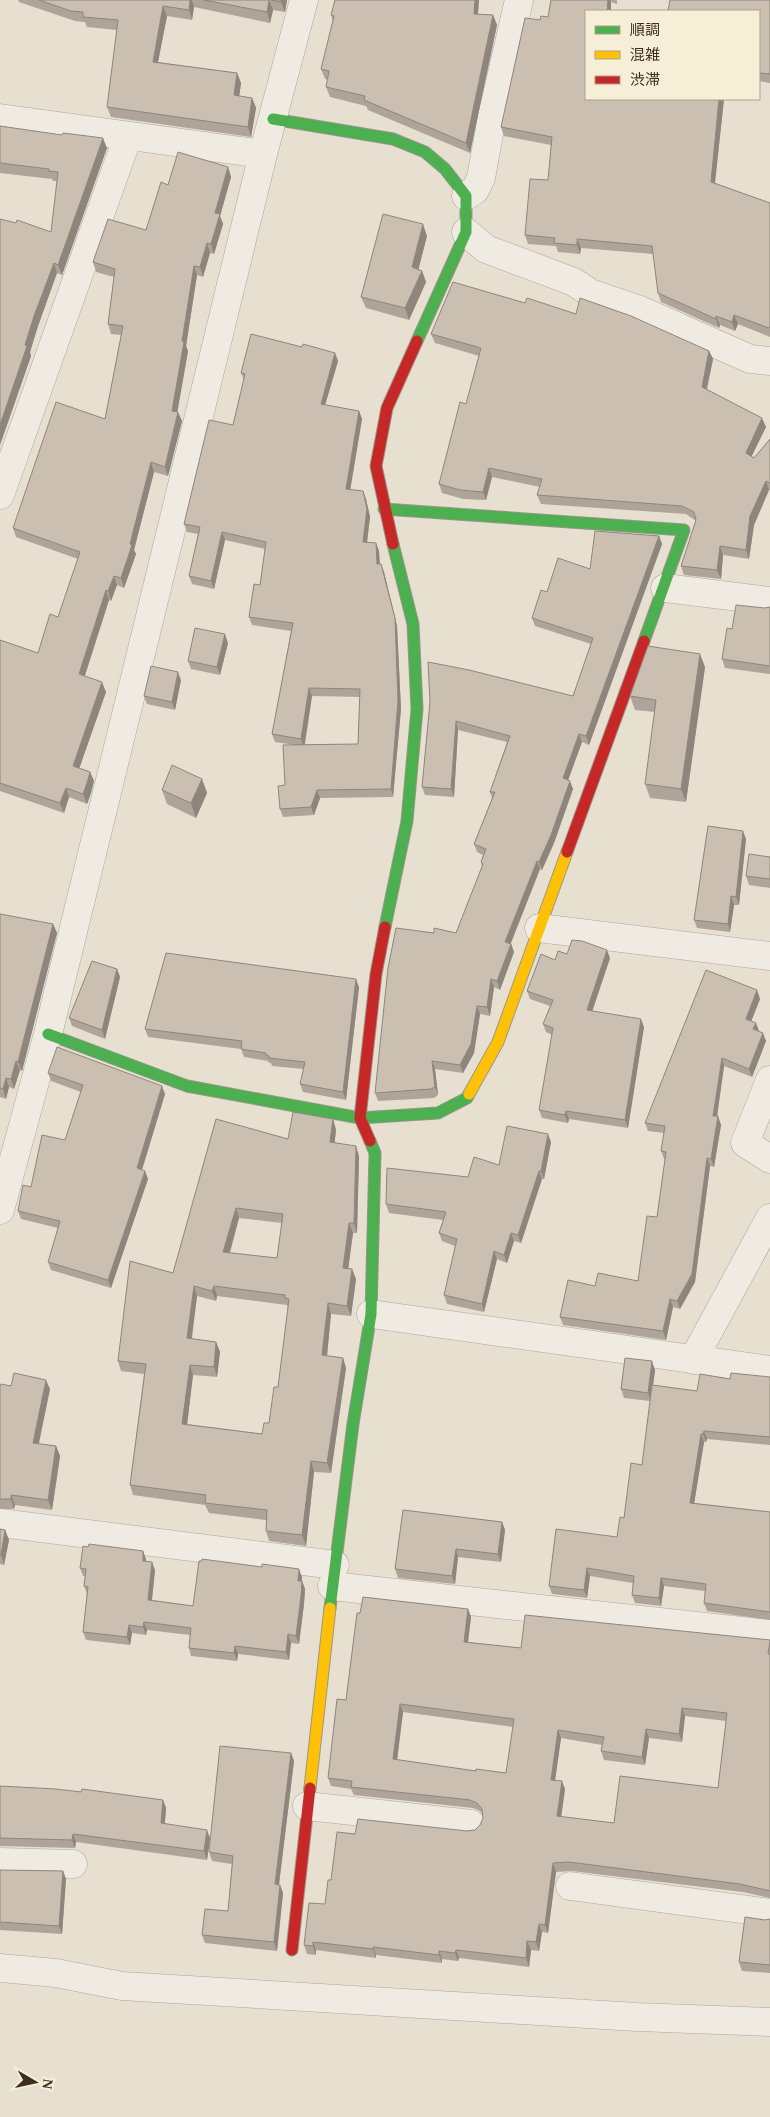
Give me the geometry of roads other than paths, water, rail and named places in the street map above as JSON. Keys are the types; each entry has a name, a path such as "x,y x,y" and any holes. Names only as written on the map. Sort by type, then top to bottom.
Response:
{"street":[{"path":"0,1210 3,1183 48,1034 263,154 304,0"},
{"path":"466,196 475,190 482,178 492,117 519,0"},
{"path":"0,118 263,154"},
{"path":"273,120 393,139 425,152 445,169 466,196 466,232 387,408 376,466 384,509 413,624 417,709 407,821 390,895 376,974 360,1118 375,1153 370,1314 353,1424 334,1575 292,1950"},
{"path":"0,495 128,136"},
{"path":"466,232 486,249 574,282 590,293 640,310 750,359 770,361"},
{"path":"48,1034 187,1086 360,1118 438,1113 467,1098 498,1042 665,588 684,530 384,509"},
{"path":"665,588 770,601"},
{"path":"539,928 770,956"},
{"path":"770,1080 745,1143 770,1159"},
{"path":"693,1360 770,1218"},
{"path":"370,1314 770,1370"},
{"path":"0,1523 334,1575 770,1634"},
{"path":"307,1806 471,1824"},
{"path":"0,1862 73,1864"},
{"path":"570,1886 770,1913"},
{"path":"0,1968 56,1973 122,1986 637,2017 770,2022"}]}
